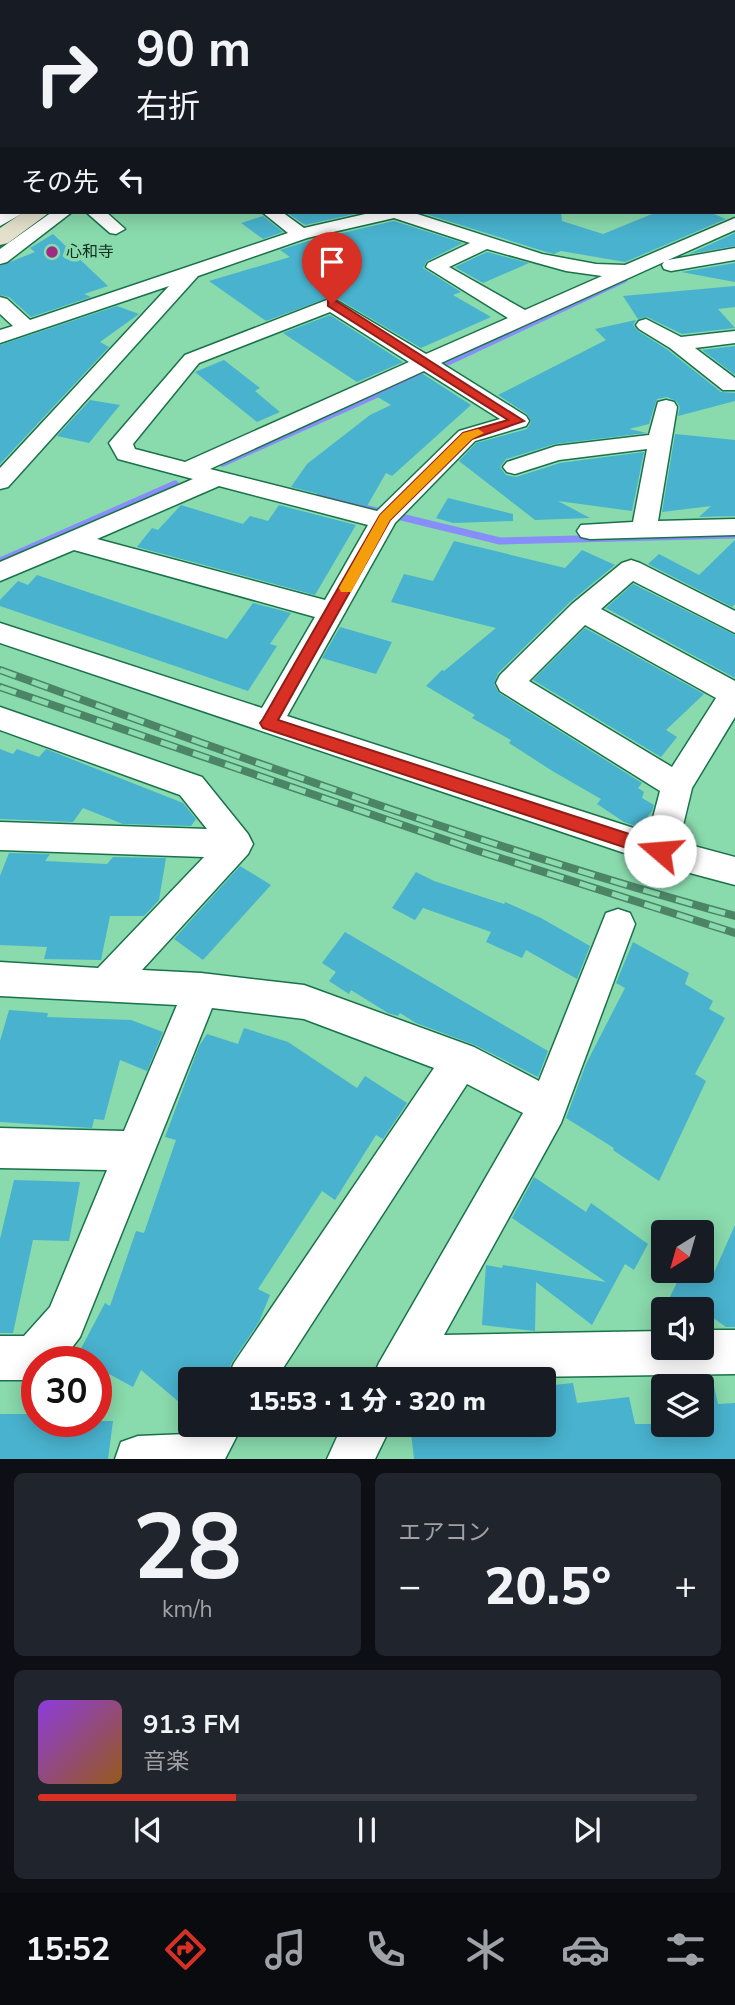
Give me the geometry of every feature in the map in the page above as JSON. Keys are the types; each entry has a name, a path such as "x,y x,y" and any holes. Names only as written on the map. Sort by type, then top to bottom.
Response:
{"main road":[{"path":"0,238 36,214"}],"street":[{"path":"0,258 60,214"},
{"path":"97,214 116,229"},
{"path":"274,214 301,234"},
{"path":"0,337 301,234 386,214"},
{"path":"400,214 551,262 596,271 634,271 735,254"},
{"path":"0,572 213,479 525,319 735,223"},
{"path":"489,242 435,267 525,319"},
{"path":"0,482 192,272"},
{"path":"0,303 27,328"},
{"path":"268,723 388,515 467,436 518,421 332,304 192,359 121,443 125,454 213,479 388,515"},
{"path":"646,326 677,344 731,385"},
{"path":"677,344 735,337"},
{"path":"185,471 434,368"},
{"path":"644,529 666,407"},
{"path":"515,467 555,453 660,441"},
{"path":"590,531 735,527"},
{"path":"69,540 333,612"},
{"path":"677,786 510,683 582,611 631,569 735,623"},
{"path":"582,611 734,693 677,786 660,851"},
{"path":"0,633 660,851 735,871"},
{"path":"0,718 191,786 237,844"},
{"path":"0,836 237,844"},
{"path":"105,985 237,844"},
{"path":"402,1367 548,1106 618,924"},
{"path":"0,979 201,990 304,1002 461,1060 548,1106"},
{"path":"0,1358 34,1359 65,1322 201,990"},
{"path":"258,1367 461,1060"},
{"path":"0,1148 135,1152"},
{"path":"422,1367 735,1352"},
{"path":"138,1459 199,1457 212,1437"},
{"path":"350,1459 362,1437"}],"building":[{"path":"289,214 354,214 305,225"},
{"path":"425,214 561,214 562,221 603,234 652,214 714,214 726,219 625,262 561,251 554,254"},
{"path":"263,216 283,232 263,239 241,223"},
{"path":"394,221 463,243 427,261 423,268 461,292 453,295 491,317 421,348 333,296 266,321 209,281 290,257 280,250"},
{"path":"735,233 735,246 689,254"},
{"path":"53,234 108,286 84,294 91,297 31,317 9,297 0,295 0,266 35,252 30,248"},
{"path":"487,252 529,263 483,283 455,267"},
{"path":"735,263 735,282 681,272"},
{"path":"735,286 735,307 718,309 735,328 682,334 647,317 638,319 623,296"},
{"path":"117,306 139,314 100,342 109,347 0,464 0,345"},
{"path":"330,315 403,362 357,382 283,333"},
{"path":"636,320 633,325 638,331 668,350 721,392 735,393 735,401 678,416 680,407 676,401 667,397 657,399 649,424 629,429 647,433 555,444 506,459 500,467 506,475 516,477 560,463 644,452 632,511 558,501 590,518 535,520 459,461 476,443 527,429 531,422 527,414 498,395 606,340 595,329"},
{"path":"735,346 735,375 702,350"},
{"path":"224,360 260,388 255,391 280,412 257,422 195,372"},
{"path":"423,374 471,405 392,476 386,473 367,506 291,487 307,464 370,415 391,405 376,396"},
{"path":"90,400 120,405 89,443 57,436"},
{"path":"675,434 735,440 735,516 699,517 711,506 662,512"},
{"path":"448,498 513,514 513,521 453,523 436,518"},
{"path":"181,505 243,524 250,516 268,521 279,505 356,525 315,595 137,547 152,528 158,530"},
{"path":"735,540 735,604 732,607 648,564 659,554 699,575"},
{"path":"454,541 565,568 582,550 615,565 570,602 498,673 494,684 499,693 642,783 638,788 644,792 642,798 654,805 639,827 624,822 597,804 601,799 509,743 511,740 472,718 475,715 426,686 442,670 496,628 391,602 404,574 433,581"},
{"path":"37,575 227,639 253,603 291,613 270,644 277,646 248,691 0,606 0,600 18,581 28,585"},
{"path":"633,584 735,635 735,678 606,608"},
{"path":"340,627 392,642 376,674 322,658"},
{"path":"585,628 704,694 666,730 677,737 661,757 533,680"},
{"path":"0,749 13,754 17,749 39,757 46,749 183,803 196,819 191,826 123,824 83,808 73,822 0,819"},
{"path":"9,853 50,854 45,861 107,864 113,857 166,858 159,900 144,916 110,916 101,960 44,959 47,947 0,945 0,876"},
{"path":"240,866 271,885 203,960 174,939"},
{"path":"416,872 434,881 504,904 505,902 541,918 590,946 577,979 526,950 522,958 486,942 491,932 423,908 415,920 392,908"},
{"path":"345,932 548,1051 538,1077 475,1045 416,1023 400,1013 398,1016 388,1013 351,990 349,994 329,981 336,972 322,963"},
{"path":"633,942 689,973 685,984 713,1001 709,1009 725,1018 695,1074 706,1081 659,1181 566,1118 586,1064 625,988 616,983"},
{"path":"9,1010 48,1013 47,1017 131,1020 163,1032 147,1071 120,1060 104,1120 94,1119 92,1128 0,1122 0,1041"},
{"path":"244,1028 288,1042 357,1088 365,1076 407,1103 383,1139 376,1135 335,1200 322,1191 258,1289 270,1295 259,1322 230,1367 178,1367 178,1401 141,1370 133,1387 112,1376 112,1346 82,1346 105,1303 110,1306 136,1231 144,1233 176,1140 165,1137 199,1046 207,1034 238,1044"},
{"path":"534,1177 586,1212 591,1203 648,1244 634,1270 625,1264 592,1325 536,1282 535,1331 482,1325 486,1265 502,1268 503,1265 606,1282 512,1218"},
{"path":"14,1180 80,1182 69,1241 33,1240 13,1333 0,1333 0,1239"},
{"path":"735,1225 735,1327 726,1327 714,1318 714,1297 670,1297 677,1283 714,1283 714,1272"},
{"path":"573,1383 577,1403 629,1397 635,1424 651,1424 651,1437 714,1437 714,1386 718,1404 735,1403 735,1459 414,1459 411,1437 556,1437 556,1385"},
{"path":"0,1414 21,1414 21,1437 111,1437 108,1459 0,1459"}],"waterway":[{"path":"446,364 625,280"},
{"path":"223,463 420,375"},
{"path":"0,561 175,484"},
{"path":"319,497 500,541 735,535"}],"railway":[{"path":"0,670 274,769 457,831 642,890 735,916"},
{"path":"0,687 475,850 735,933"}],"slow traffic":[{"path":"346,588 385,518 467,436 478,433"}],"place":[{"name":"心和寺","path":"52,252"}],"route":[{"path":"332,304 518,421 467,436 385,518 268,723 660,851"}]}
